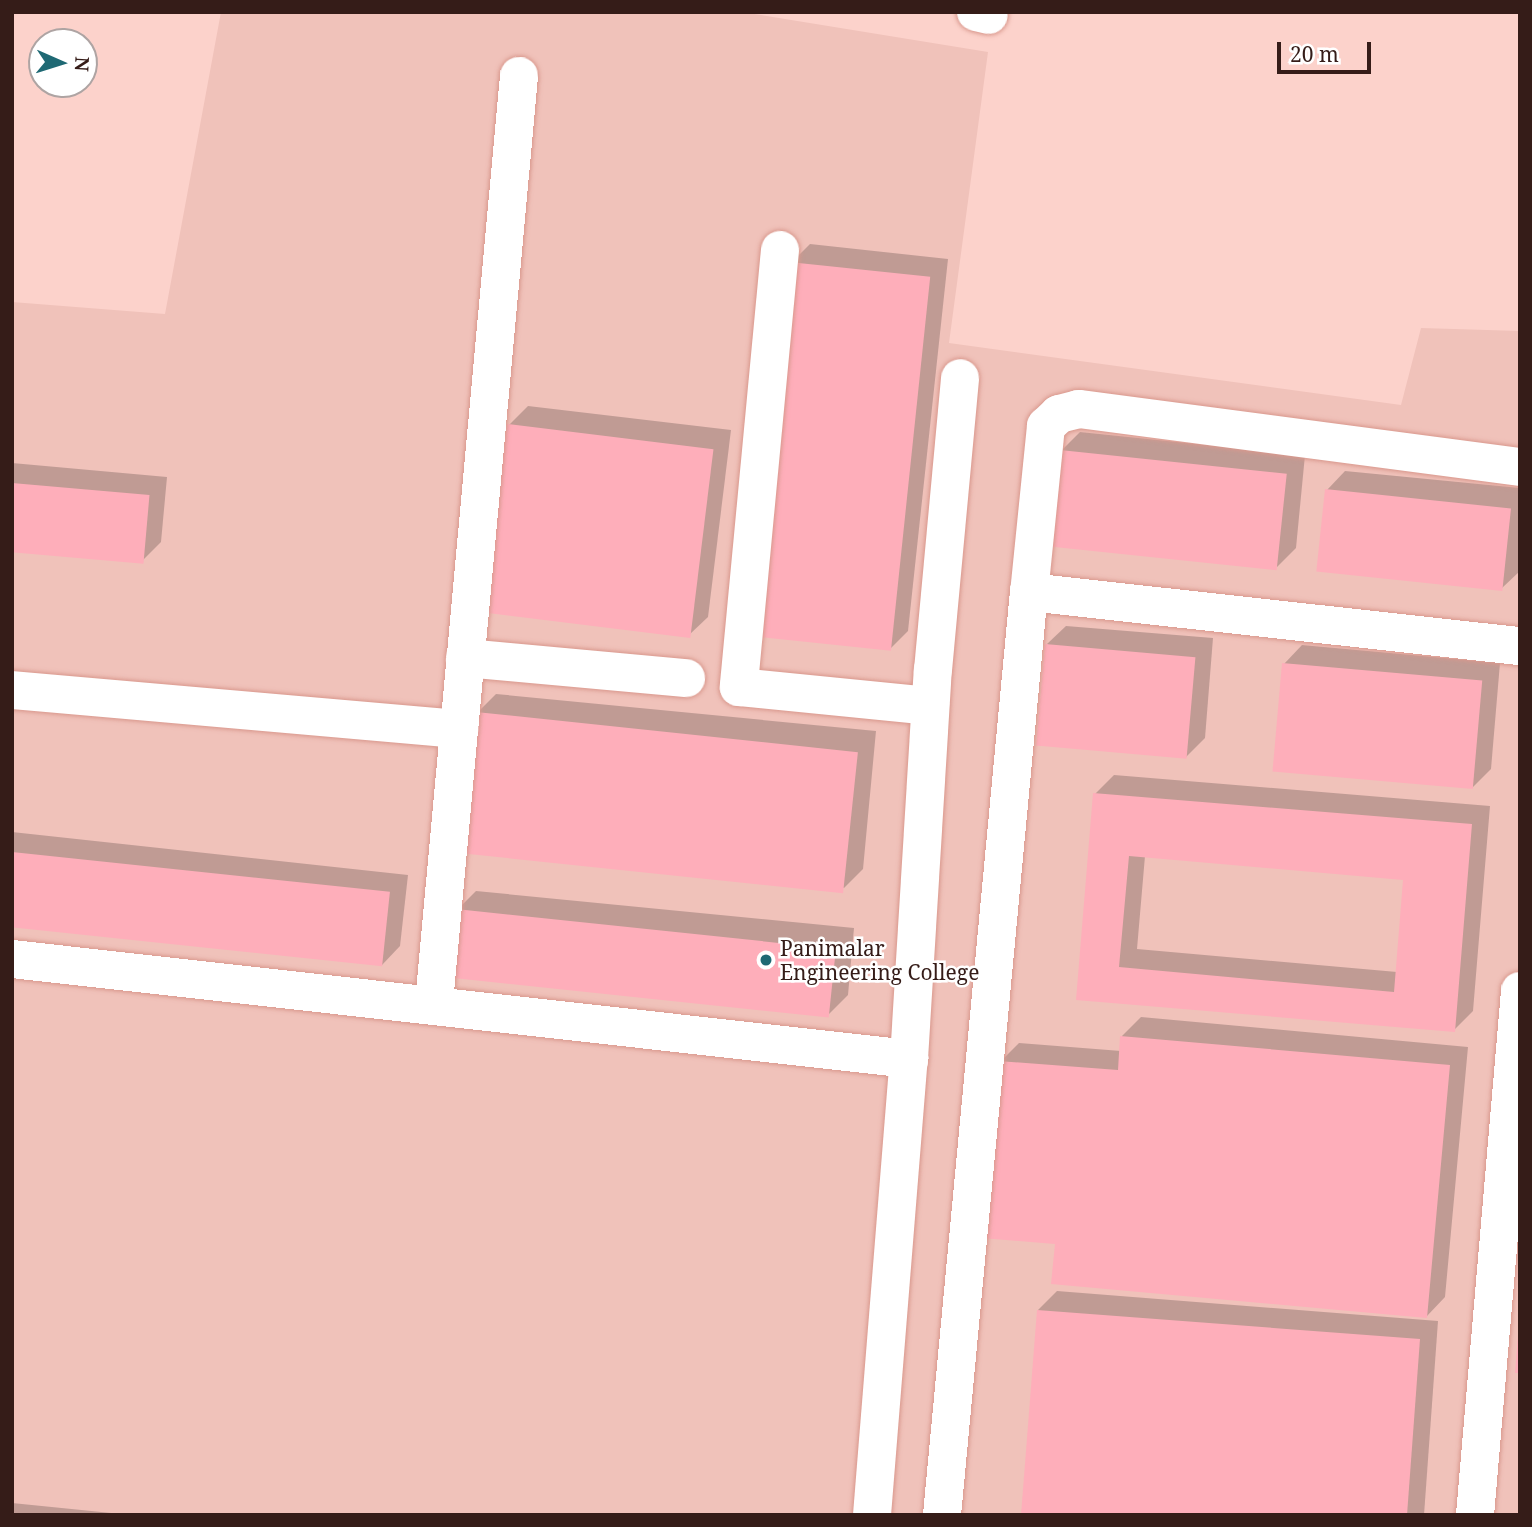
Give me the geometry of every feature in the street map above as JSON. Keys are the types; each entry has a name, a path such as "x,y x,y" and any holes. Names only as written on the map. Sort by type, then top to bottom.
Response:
{"lane":[{"path":"434,1003 519,76"},
{"path":"779,250 739,687 930,706"},
{"path":"872,1515 909,1059 930,706 960,378"},
{"path":"943,1515 1046,426 1059,414 1079,408 1520,467"},
{"path":"1029,592 1520,646"},
{"path":"465,658 686,678"},
{"path":"12,690 459,729"},
{"path":"12,960 434,1003 909,1059"},
{"path":"1475,1515 1520,990"}],"shaded area":[{"name":"Panimalar Engineering College","path":"221,12 742,12 988,52 949,343 1401,405 1421,328 1520,331 1520,1515 12,1515 12,302 165,314"}],"building":[{"path":"789,262 930,277 891,651 750,636"},
{"path":"507,424 713,449 690,638 484,613"},
{"path":"1060,450 1287,474 1277,570 1050,546"},
{"path":"12,483 149,495 143,564 12,552"},
{"path":"1325,489 1511,509 1502,591 1316,572"},
{"path":"1045,644 1195,657 1187,759 1036,746"},
{"path":"1282,663 1482,681 1473,789 1273,772"},
{"path":"476,712 858,752 843,893 461,853"},
{"path":"1093,793 1472,824 1455,1032 1076,1000","holes":["1129,856 1403,880 1394,992 1119,967"]},
{"path":"12,852 390,892 382,966 12,927"},
{"path":"456,909 836,949 829,1018 449,978"},
{"path":"1120,1036 1450,1065 1427,1318 1051,1284 1055,1244 982,1238 998,1061 1118,1070"},
{"path":"1037,1310 1420,1339 1407,1515 1021,1515"},
{"path":"1518,1335 1520,1373 1515,1373"}],"place":[{"name":"Panimalar Engineering College","path":"766,960"}]}
